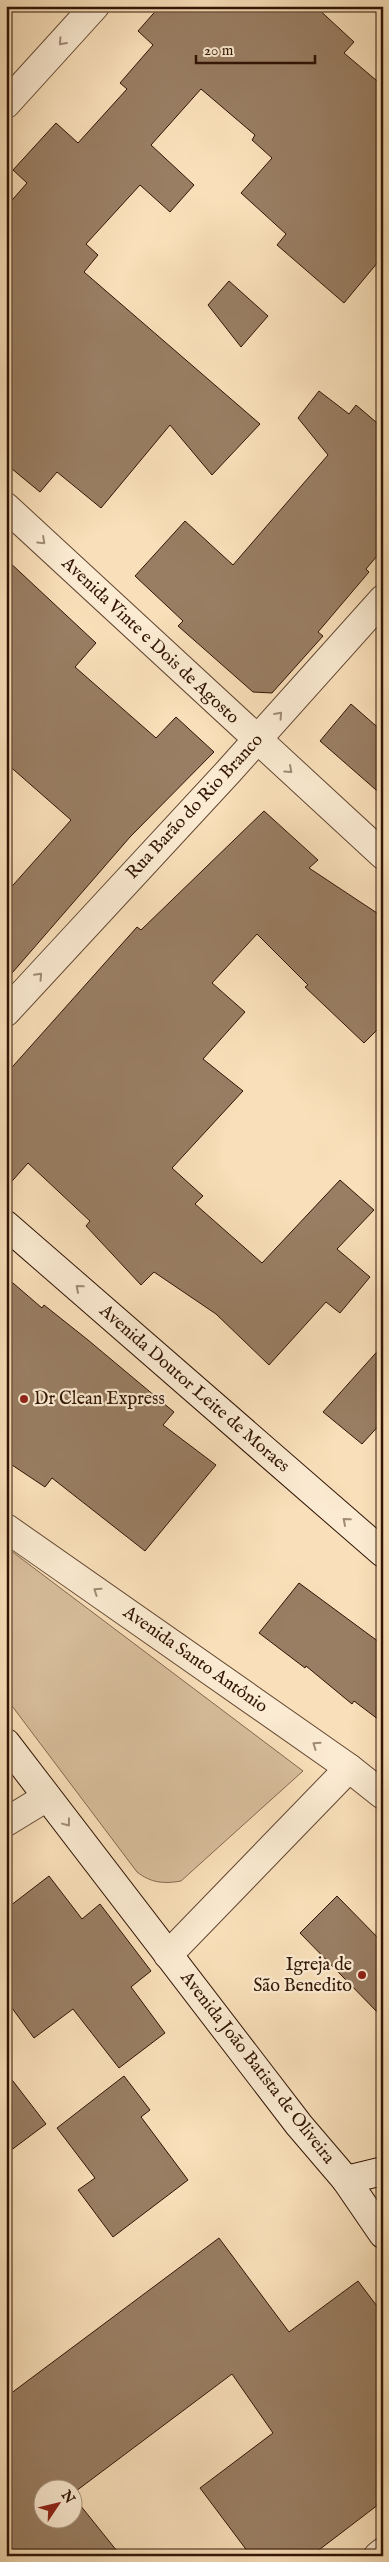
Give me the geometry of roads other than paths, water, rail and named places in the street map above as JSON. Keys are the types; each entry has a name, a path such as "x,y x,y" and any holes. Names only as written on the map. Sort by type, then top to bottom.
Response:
{"street":[{"path":"6,104 95,6"},
{"name":"Avenida Vinte e Dois de Agosto","path":"6,507 256,741 383,856"},
{"name":"Rua Barão do Rio Branco","path":"6,1012 256,741 383,599"},
{"name":"Avenida Doutor Leite de Moraes","path":"6,1225 383,1553"},
{"name":"Avenida Santo Antônio","path":"6,1528 349,1768 383,1795"},
{"name":"Avenida João Batista de Oliveira","path":"6,1742 298,2125 346,2180 383,2234"},
{"name":"Avenida João Batista de Oliveira","path":"168,1955 349,1768"},
{"path":"6,1822 47,1797"},
{"path":"346,2180 383,2171"},
{"path":"378,2556 383,2552"}],"place":[{"name":"Dr Clean Express","path":"24,1399"},
{"name":"Igreja de São Benedito","path":"362,1975"}]}
